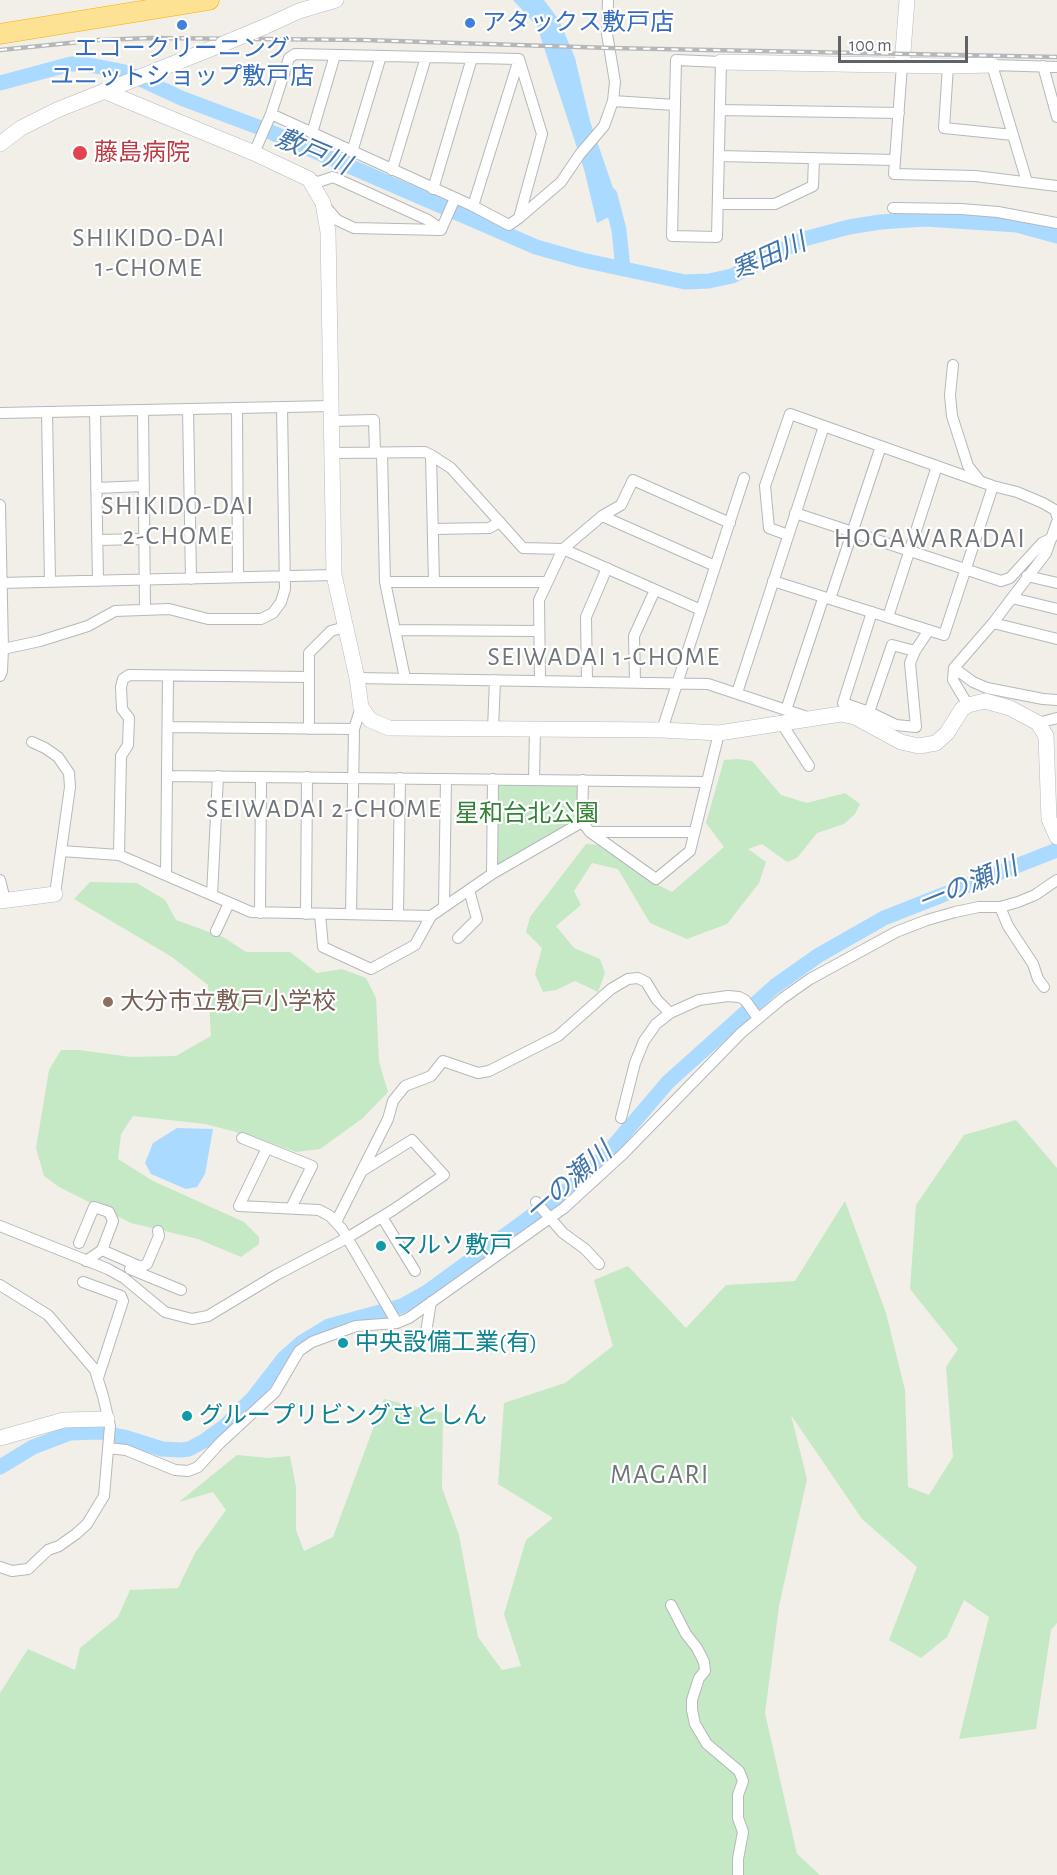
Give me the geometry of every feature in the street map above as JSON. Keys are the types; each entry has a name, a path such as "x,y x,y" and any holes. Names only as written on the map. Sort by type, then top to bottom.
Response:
{"highway":[{"path":"0,21 127,0"},
{"path":"0,34 208,0"}],"street":[{"path":"0,144 21,128 57,110 299,11 336,0"},
{"path":"270,119 312,133 433,189 453,201 473,206 509,225 561,182 580,154 604,126 613,101 615,82 607,27 608,0"},
{"path":"907,0 894,174 975,176 1057,186"},
{"path":"256,149 270,119 289,58 295,54 519,59"},
{"path":"312,133 335,55"},
{"path":"352,152 381,56"},
{"path":"392,170 426,57"},
{"path":"433,189 472,58"},
{"path":"519,59 542,134 519,218"},
{"path":"473,206 519,59"},
{"path":"721,62 717,237 672,236 676,60 1057,67"},
{"path":"992,65 1027,182"},
{"path":"948,66 944,128 1013,135"},
{"path":"1043,66 1057,117"},
{"path":"104,91 256,149 309,179 318,182 333,177 443,226"},
{"path":"613,101 675,105"},
{"path":"720,110 898,113"},
{"path":"719,156 895,160"},
{"path":"718,204 775,204 813,186 814,158"},
{"path":"309,179 323,203 337,220 354,228 443,226"},
{"path":"443,226 453,201"},
{"path":"323,203 328,232 334,575 357,678 361,707 354,729 351,914"},
{"path":"892,208 998,212 1057,223"},
{"path":"953,365 950,395 952,416 968,466 980,482"},
{"path":"3,649 40,641 88,626 115,610 145,608 179,610 208,620 261,619 273,613 281,602 285,589 282,407"},
{"path":"0,412 282,407 374,420 379,452 385,582 405,678"},
{"path":"237,408 238,577"},
{"path":"188,409 191,579"},
{"path":"143,410 145,608"},
{"path":"95,411 98,581"},
{"path":"47,412 50,582"},
{"path":"788,535 769,528 765,486 790,414 980,482 1017,492 1055,510 1057,516"},
{"path":"737,693 824,426"},
{"path":"784,717 881,446"},
{"path":"333,453 431,454 451,468 523,548 563,549 701,610"},
{"path":"431,454 434,582"},
{"path":"888,617 937,466"},
{"path":"662,730 744,478"},
{"path":"540,680 539,600 546,582 563,549 602,516 621,505 633,480 730,523"},
{"path":"96,488 144,486"},
{"path":"773,581 826,600 944,635 993,486"},
{"path":"0,505 3,649 0,676"},
{"path":"795,513 1001,581 1010,578 1042,543 1052,538"},
{"path":"602,516 716,566"},
{"path":"433,529 489,528 500,522"},
{"path":"968,705 953,680 954,668 993,623 1046,553 1057,522"},
{"path":"97,540 144,539"},
{"path":"587,681 586,617 607,568"},
{"path":"1,583 334,575"},
{"path":"1027,576 1057,583"},
{"path":"385,582 546,582"},
{"path":"635,681 634,636 655,590"},
{"path":"1012,598 1057,609"},
{"path":"844,709 872,612"},
{"path":"993,623 1057,639"},
{"path":"309,729 309,653 331,631 345,627"},
{"path":"395,630 539,631"},
{"path":"361,707 370,720 388,728 662,730 719,733 784,717 810,718 844,709 869,712 896,725 916,726 910,663 915,651 930,630"},
{"path":"869,712 892,645 915,651"},
{"path":"954,668 987,688 1057,700"},
{"path":"119,855 121,756 128,745 129,718 122,709 123,679 129,675 309,677"},
{"path":"165,875 168,677"},
{"path":"357,678 708,684 737,693 784,717 808,766"},
{"path":"494,729 495,680"},
{"path":"844,709 901,742 919,746 936,743 947,733 962,709 968,705 985,701 1010,708 1038,723 1046,736 1049,819 1057,837"},
{"path":"1038,723 1057,718"},
{"path":"168,727 354,729"},
{"path":"534,780 535,729"},
{"path":"583,780 582,822 590,832 656,879 690,851 719,733"},
{"path":"0,880 2,900 55,894 70,787 69,773 58,757 32,742"},
{"path":"167,776 707,782"},
{"path":"212,895 218,776"},
{"path":"260,913 261,777"},
{"path":"306,914 307,777"},
{"path":"398,915 400,778"},
{"path":"444,906 446,779"},
{"path":"492,874 493,779"},
{"path":"320,914 323,947 371,969 415,945 431,915 492,874 582,822"},
{"path":"590,832 694,832"},
{"path":"61,851 119,855 251,912 431,915"},
{"path":"108,1445 175,1470 188,1471 198,1467 220,1443 275,1392 299,1351 312,1342 356,1326 396,1320 431,1302 564,1208 602,1174 756,1015 810,979 896,932 955,912 979,907 1000,907 1018,902 1035,895 1057,880"},
{"path":"458,938 477,919 469,890"},
{"path":"216,931 229,903"},
{"path":"1000,907 1008,926 1033,964 1038,979 1044,987"},
{"path":"336,1222 388,1119 398,1093 405,1086 431,1076 443,1061 478,1073 489,1071 558,1036 611,989 628,979 638,978 646,982 657,1000 670,1013"},
{"path":"621,1118 635,1063 644,1041 656,1024 670,1013 699,1000 728,996 745,1000 756,1015"},
{"path":"242,1138 312,1166 291,1208"},
{"path":"0,1226 112,1271 124,1278 165,1312 192,1319 208,1316 276,1275 347,1238 444,1175 412,1140 362,1171"},
{"path":"267,1148 239,1206 319,1210 330,1216 347,1238 396,1320"},
{"path":"537,1203 547,1218 562,1233 585,1249 599,1264"},
{"path":"79,1243 94,1207 109,1212 113,1221 102,1250 86,1261"},
{"path":"382,1217 415,1270"},
{"path":"102,1250 141,1266 147,1264 159,1236 158,1231"},
{"path":"112,1271 116,1263 181,1290"},
{"path":"83,1282 121,1296 123,1301 98,1378"},
{"path":"0,1285 48,1315 95,1370 108,1423 104,1496 87,1524 59,1546 48,1550 28,1569 12,1571 0,1567"},
{"path":"426,1332 431,1302"},
{"path":"0,1438 64,1420 108,1423"},
{"path":"671,1605 704,1662 705,1671 699,1678 692,1700 695,1724 707,1744 739,1771 743,1781 738,1795 738,1818 743,1832 738,1859 738,1875"}],"green space":[{"path":"724,760 752,761 781,795 807,803 845,793 860,804 855,814 844,824 817,833 797,858 787,862 762,844 748,849 766,862 759,883 727,924 687,939 650,923 618,869 592,863 574,891 581,905 556,926 574,948 600,959 605,973 598,992 575,981 556,990 543,992 535,974 542,948 526,932 530,917 586,844 598,845 647,879 672,892 724,847 706,823"},
{"name":"星和台北公園","path":"499,783 575,784 579,787 578,818 499,865 496,864 496,786"},
{"path":"90,882 137,883 165,900 176,920 223,937 246,952 290,952 317,973 342,969 366,978 376,998 379,1062 388,1092 363,1118 320,1149 296,1152 252,1136 205,1124 133,1116 121,1134 118,1159 153,1181 244,1222 259,1237 259,1244 241,1257 198,1239 131,1223 59,1187 44,1176 36,1148 49,1070 61,1050 131,1057 176,1056 211,1036 208,985 172,957 74,899"},
{"path":"1016,1120 1057,1168 1057,1623 1051,1630 1036,1729 959,1739 989,1617 964,1600 947,1637 921,1658 889,1640 917,1567 862,1519 791,1415 807,1479 779,1606 765,1713 797,1854 820,1875 0,1875 0,1693 28,1649 75,1670 80,1648 118,1617 130,1590 178,1588 195,1553 226,1510 213,1492 179,1502 237,1455 269,1458 290,1456 296,1487 296,1530 304,1551 333,1537 384,1399 443,1413 442,1488 459,1535 478,1637 502,1670 521,1666 504,1614 526,1540 553,1518 498,1484 504,1403 565,1383 613,1346 594,1280 628,1266 686,1328 726,1285 795,1281 845,1201 886,1313 905,1390 908,1487 929,1495 953,1457 946,1367 958,1349 910,1289 916,1205 964,1135"}],"water":[{"path":"513,0 544,0 559,20 575,58 590,121 621,211 597,223 584,169 537,26"},
{"path":"177,1128 213,1129 205,1174 197,1187 186,1189 151,1174 145,1163 153,1143"}],"waterway":[{"name":"敷戸川","path":"0,83 71,64 85,64 125,72 181,98 266,130 536,247 582,260 685,282 709,281 732,276 804,239 849,227 880,222 925,219 1017,225 1057,236"},
{"name":"寒田川","path":"610,195 619,230 623,269"},
{"name":"一の瀬川","path":"0,1467 33,1447 70,1433 99,1432 162,1449 189,1449 204,1441 225,1426 253,1398 284,1358 301,1343 329,1326 402,1306 427,1292 574,1185 604,1157 668,1082 775,986 819,955 884,918 1057,850"}],"railway":[{"path":"0,50 99,40 150,38 364,40 610,48 1057,57"}],"place":[{"name":"アタックス敷戸店","path":"470,23"},
{"name":"エコークリーニング ユニットショップ敷戸店","path":"182,25"},
{"name":"藤島病院","path":"80,153"},
{"name":"大分市立敷戸小学校","path":"108,1002"},
{"name":"マルソ敷戸","path":"381,1246"},
{"name":"中央設備工業(有)","path":"343,1343"},
{"name":"グループリビングさとしん","path":"187,1416"}],"district":[{"name":"SHIKIDO-DAI 1-CHOME","path":"149,253"},
{"name":"SHIKIDO-DAI 2-CHOME","path":"178,521"},
{"name":"HOGAWARADAI","path":"930,539"},
{"name":"SEIWADAI 1-CHOME","path":"604,657"},
{"name":"SEIWADAI 2-CHOME","path":"324,809"},
{"name":"MAGARI","path":"660,1475"}]}
